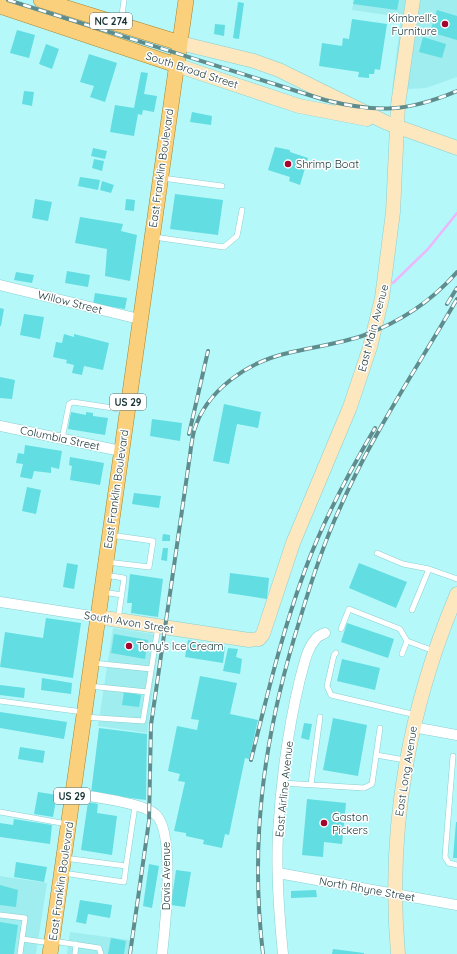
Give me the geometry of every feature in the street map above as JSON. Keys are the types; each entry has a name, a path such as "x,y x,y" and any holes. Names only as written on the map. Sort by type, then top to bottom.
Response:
{"main road":[{"name":"South Broad Street","path":"41,0 180,42 254,61 280,70 392,125"},
{"name":"East Franklin Boulevard","path":"51,946 139,319 186,0"},
{"name":"East Main Avenue","path":"259,638 264,631 293,543 350,407 370,347 382,298 388,261 393,212 392,125 412,0"},
{"name":"South Broad Street","path":"0,6 299,106 392,125"},
{"path":"392,125 457,148"},
{"name":"East Long Avenue","path":"398,954 395,894 398,826 406,761 414,721 435,651 457,594"},
{"name":"South Avon Street","path":"98,617 249,640 259,638"}],"street":[{"name":"Willow Street","path":"0,285 139,319"},
{"name":"Columbia Street","path":"0,426 121,451"},
{"name":"South Avon Street","path":"0,602 98,617"},
{"name":"East Airline Avenue","path":"283,954 278,873 278,833 282,783 294,705 304,663 316,638 325,633"},
{"path":"414,721 457,735"},
{"name":"Davis Avenue","path":"73,794 91,796 136,806 156,814 164,828 168,864 162,954"},
{"name":"North Rhyne Street","path":"278,873 395,894 457,903"}],"lane":[{"path":"120,24 124,0"},
{"path":"160,177 222,186"},
{"path":"151,237 224,247 237,236 242,210"},
{"path":"62,438 69,404 73,402 127,410"},
{"path":"105,568 149,567 153,541 109,535"},
{"path":"377,553 403,564 429,569 457,579"},
{"path":"105,568 124,578 118,621"},
{"path":"412,610 429,569"},
{"path":"101,591 122,594"},
{"path":"341,629 349,609 400,629 407,641 435,651"},
{"path":"0,701 84,714 143,721 158,627"},
{"path":"402,654 407,641"},
{"path":"336,653 334,654 327,686 331,695 414,721"},
{"path":"91,663 151,669"},
{"path":"88,686 148,692"},
{"path":"311,784 320,716"},
{"path":"282,783 364,788 372,784 380,728"},
{"path":"376,755 406,761"},
{"path":"454,756 445,857 449,864 457,865"},
{"path":"62,872 124,882 136,806"},
{"path":"0,812 68,824"},
{"path":"64,858 126,866"},
{"path":"0,915 25,918 20,954"},
{"path":"22,939 51,946 76,944 98,948 101,954"},
{"path":"75,954 76,944"}],"shaded area":[{"path":"354,0 457,0 457,77 426,88 392,90 401,17 352,10"},
{"path":"113,628 160,635 147,733 98,726"},
{"path":"0,876 47,883 36,954 0,954"},
{"path":"70,932 130,940 128,954 67,954"}],"building":[{"path":"354,0 399,0 397,10 353,4"},
{"path":"238,2 244,3 239,39 233,38"},
{"name":"Kimbrell's Furniture","path":"437,10 457,16 457,40 430,32"},
{"path":"352,19 387,24 380,70 375,69 374,74 369,74 369,78 358,77 359,72 319,66 322,43 342,46 343,38 349,39"},
{"path":"215,24 225,25 224,36 214,34"},
{"path":"17,30 35,35 29,58 10,53"},
{"path":"423,37 446,44 442,58 419,52"},
{"path":"46,44 59,49 52,69 39,64"},
{"path":"89,54 117,63 105,102 90,97 94,86 80,82"},
{"path":"141,72 148,73 144,94 157,96 154,112 143,110 142,115 138,114 134,136 110,132 115,105 134,108"},
{"path":"24,91 34,92 32,106 22,104"},
{"path":"192,112 212,116 211,125 190,122"},
{"name":"Shrimp Boat","path":"275,147 290,150 290,152 308,158 300,185 289,181 290,177 268,170"},
{"path":"93,148 107,151 105,159 91,156"},
{"path":"94,159 104,161 102,171 92,168"},
{"path":"80,177 100,180 98,190 78,186"},
{"path":"102,181 114,185 111,193 100,190"},
{"path":"175,194 223,200 218,235 170,229"},
{"path":"35,199 52,202 48,221 32,218"},
{"path":"126,199 135,200 134,211 125,210"},
{"path":"80,217 123,224 121,231 137,235 130,281 105,276 107,249 75,243"},
{"path":"67,271 90,275 88,287 65,283"},
{"path":"16,272 34,275 32,283 14,280"},
{"path":"95,293 127,298 125,309 93,304"},
{"path":"0,308 4,309 1,326 0,326"},
{"path":"24,314 44,317 40,339 20,335"},
{"path":"64,334 74,337 74,334 109,343 103,370 84,366 82,375 72,373 74,365 66,363 67,360 53,357 56,342 62,343"},
{"path":"0,377 15,380 12,399 0,398"},
{"path":"224,404 261,412 258,428 237,424 229,464 213,461"},
{"path":"71,412 86,415 86,412 93,413 93,416 108,418 105,435 68,429"},
{"path":"152,419 182,423 180,441 150,436"},
{"path":"25,445 62,451 59,469 51,467 51,473 34,471 32,479 20,477 23,464 16,463 18,453 24,454"},
{"path":"70,457 104,463 100,485 70,480 72,466 69,465"},
{"path":"27,487 41,490 36,514 22,511"},
{"path":"134,493 161,496 159,508 132,504"},
{"path":"163,534 170,535 170,541 162,541"},
{"path":"163,548 168,548 167,561 161,560"},
{"path":"67,563 78,565 74,589 63,587"},
{"path":"359,563 407,582 396,608 349,588"},
{"path":"230,573 269,578 267,599 228,593"},
{"path":"130,574 163,579 158,617 131,613 132,603 127,603"},
{"path":"46,618 81,623 73,678 0,667 5,632 43,638"},
{"path":"347,623 394,639 388,658 341,642"},
{"name":"Tony's Ice Cream","path":"114,634 148,640 145,659 111,653"},
{"path":"188,640 225,647 223,663 185,657"},
{"path":"228,648 238,649 236,657 242,659 240,674 223,671"},
{"path":"342,659 380,668 375,690 337,681"},
{"path":"200,676 237,683 230,714 258,720 249,759 245,758 229,835 225,834 222,848 203,844 204,840 186,836 186,833 174,831 185,782 178,781 180,774 168,771 177,726 197,730 199,720 191,719"},
{"path":"42,678 72,683 71,694 41,690"},
{"path":"0,685 25,688 24,698 0,695"},
{"path":"124,692 141,695 139,707 122,705"},
{"path":"0,712 67,722 64,739 0,728"},
{"path":"333,718 367,725 358,776 323,770"},
{"path":"304,723 312,724 309,740 301,738"},
{"path":"99,728 147,734 146,800 91,793"},
{"path":"20,747 45,751 43,763 18,759"},
{"path":"38,792 57,795 53,817 34,814"},
{"name":"Gaston Pickers","path":"307,799 346,803 342,844 324,842 323,857 302,855"},
{"path":"88,802 98,804 97,813 117,816 112,855 81,850"},
{"path":"14,819 52,825 50,844 0,837 0,823 13,825"},
{"path":"456,822 457,858 453,858"},
{"path":"16,862 47,867 44,882 14,877"},
{"path":"149,864 159,866 152,908 143,906"},
{"path":"176,870 191,872 185,907 171,905"},
{"path":"0,885 18,890 16,907 0,905"},
{"path":"316,890 317,897 291,898 291,891"},
{"path":"80,900 112,905 110,918 88,914 86,924 76,922"},
{"path":"0,922 18,925 14,954 0,954"},
{"path":"111,938 126,941 124,954 108,954"},
{"path":"333,949 364,953 364,954 332,954"}],"waterway":[{"path":"393,283 428,249 457,213"}],"railway":[{"path":"8,0 325,100 344,104 376,108 407,107 457,91"},
{"path":"130,954 149,821 151,725 192,443 194,431 200,416 208,403 230,380 258,363 273,357 362,336 389,325 425,302 457,272"},
{"path":"447,304 457,288"},
{"path":"263,954 259,911 258,868 259,826 263,785 277,702 300,619 313,577 333,523 365,456 457,299"},
{"path":"189,434 208,351"},
{"path":"251,760 282,640 305,570 337,498 375,428"}],"place":[{"name":"Kimbrell's Furniture","path":"445,24"},
{"name":"Shrimp Boat","path":"288,164"},
{"name":"Tony's Ice Cream","path":"129,646"},
{"name":"Gaston Pickers","path":"324,823"}]}
